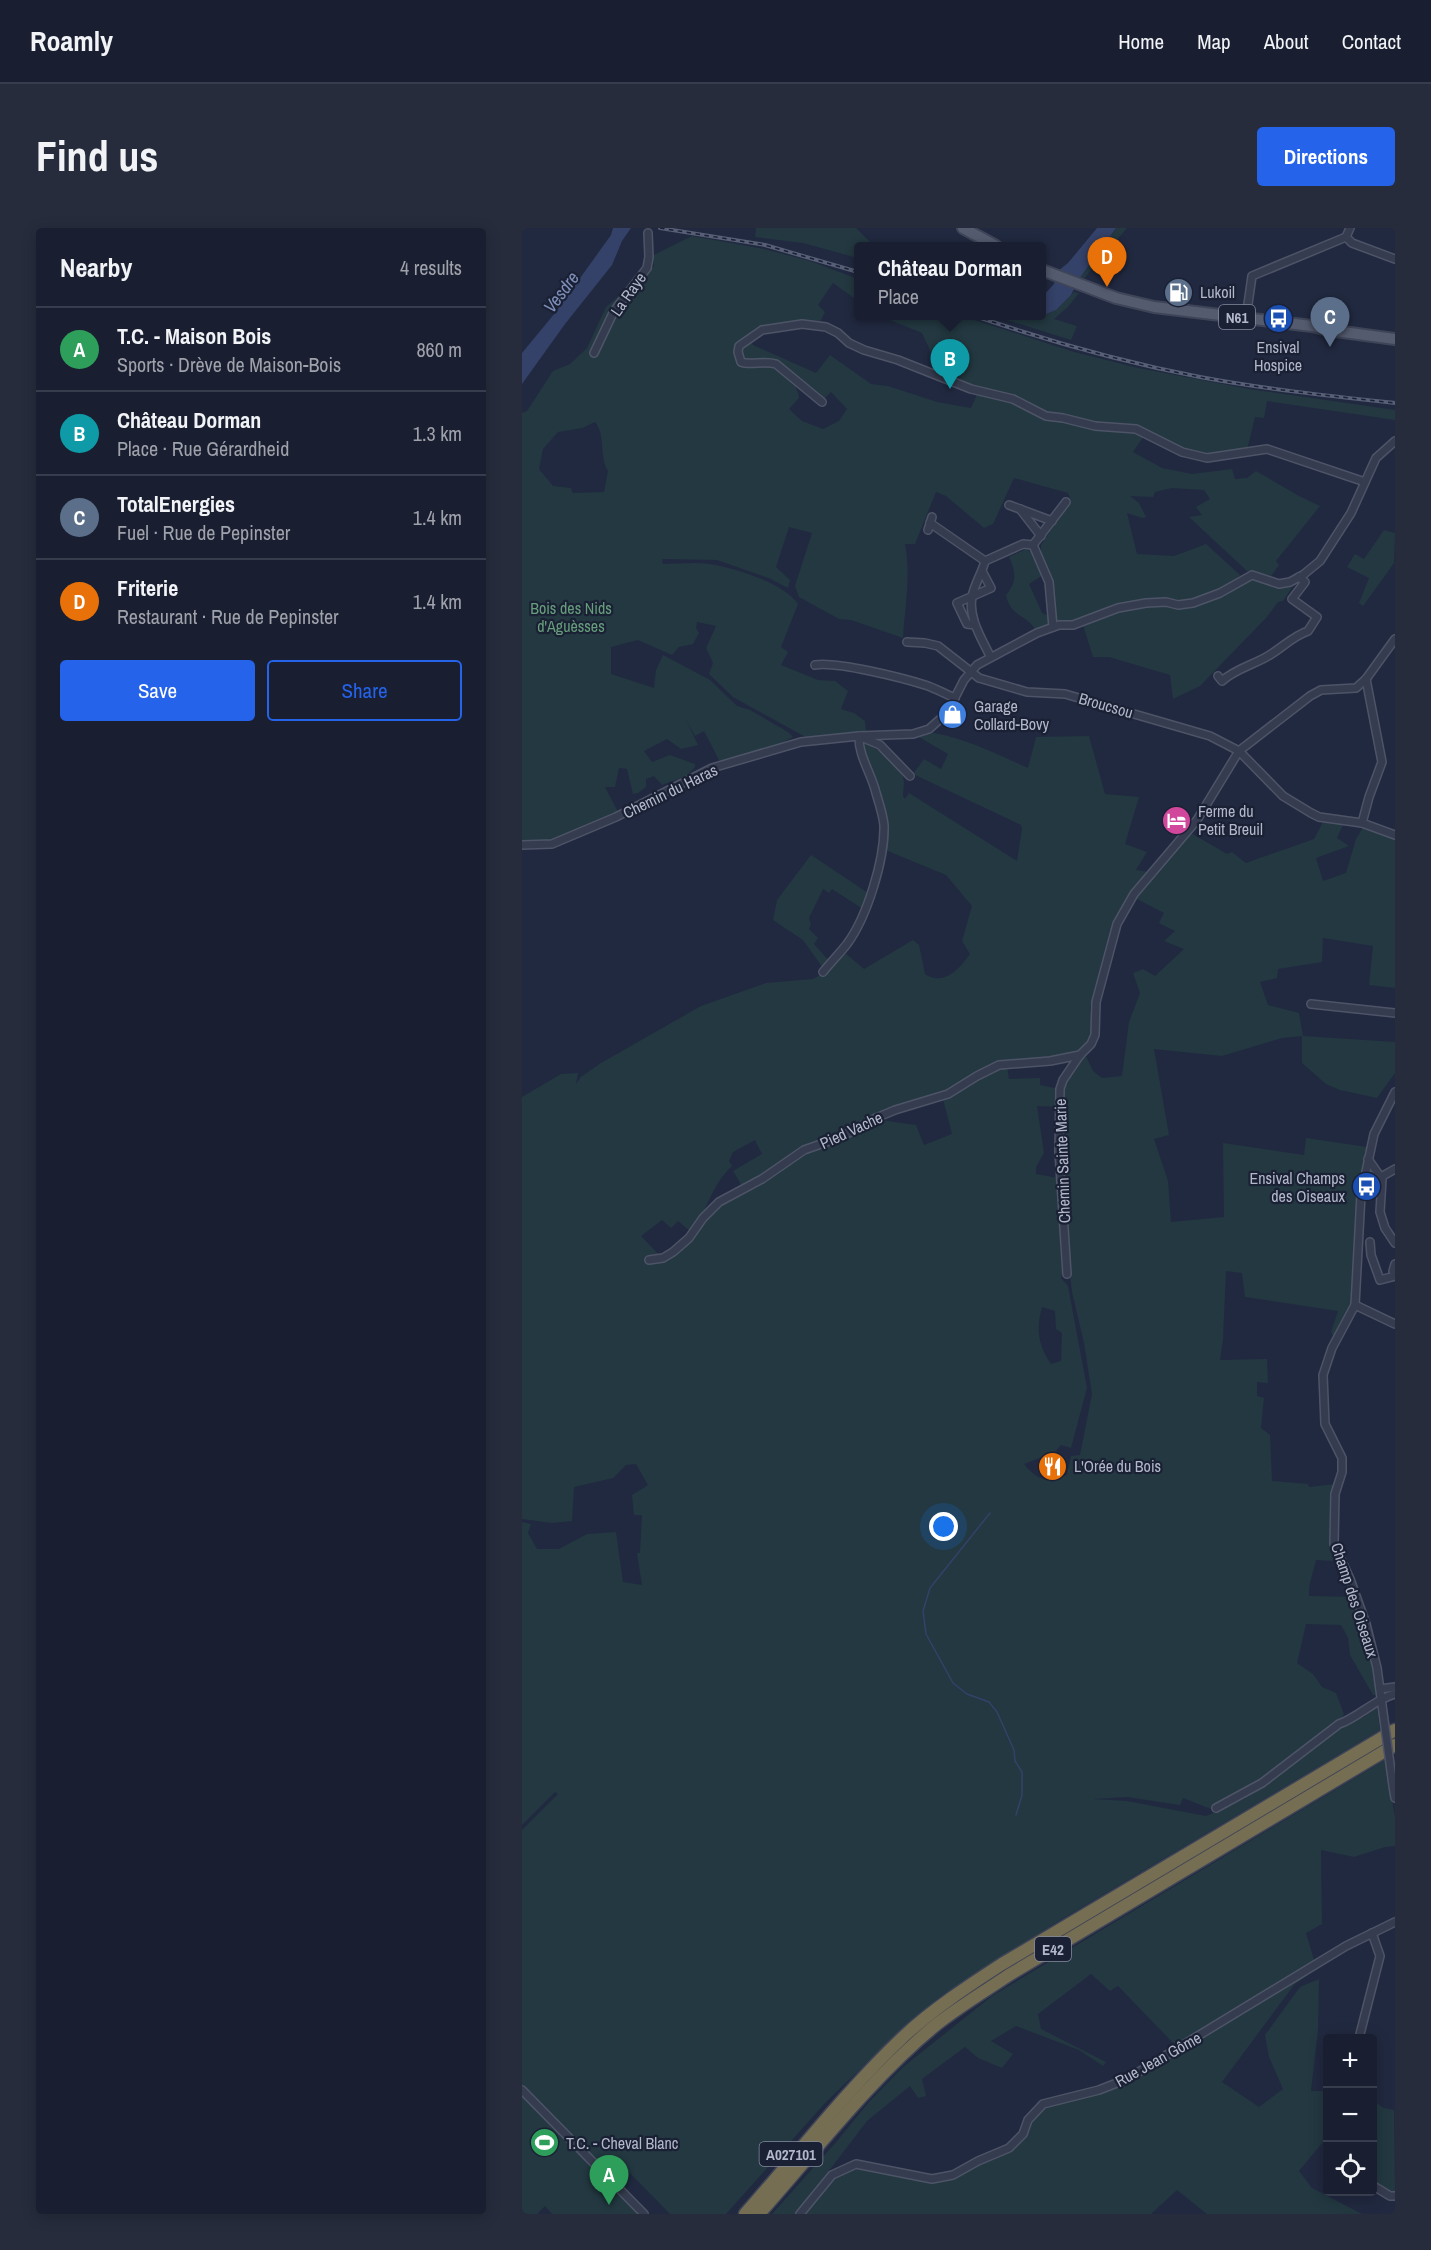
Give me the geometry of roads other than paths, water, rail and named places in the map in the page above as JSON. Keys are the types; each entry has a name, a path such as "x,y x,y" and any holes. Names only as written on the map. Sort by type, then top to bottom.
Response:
{"highway":[{"name":"E42","path":"745,2214 904,2036 961,1991 1002,1964 1395,1730"},
{"name":"E42","path":"759,2214 888,2070 938,2024 967,2002 1395,1745"},
{"name":"A027101","path":"736,2214 848,2096"}],"main road":[{"path":"963,228 989,242"},
{"name":"N61","path":"1046,272 1116,298 1154,307 1395,339"}],"street":[{"path":"1246,318 1252,276 1346,237 1350,228"},
{"name":"La Raye","path":"594,352 614,311 647,268 648,232"},
{"path":"1346,237 1352,243 1395,259"},
{"path":"822,402 776,364 741,362 739,346 762,330 802,324 826,327 864,350 898,360 971,389 1013,399 1046,417 1063,418 1095,426 1136,429 1182,452 1207,458 1267,449 1365,482"},
{"path":"970,671 990,656 1053,627 1073,624 1127,606 1166,602 1178,605 1193,603 1220,593 1249,576 1279,584 1290,582 1320,561 1335,540 1376,458 1395,441"},
{"path":"1033,545 1066,502"},
{"path":"1009,505 1052,521"},
{"path":"1020,509 1041,536"},
{"path":"930,523 985,561"},
{"path":"990,656 975,625 972,596 985,561 1023,544 1033,545"},
{"path":"1033,545 1049,582 1053,627"},
{"path":"975,625 967,624 957,603 991,588 982,571"},
{"path":"1218,676 1222,681 1230,674 1268,656 1308,631 1317,617 1292,599 1305,582 1301,576"},
{"name":"Broucsou","path":"907,642 936,645 979,678 1027,692 1065,694 1210,736 1239,751 1282,796 1311,813 1319,817 1358,822 1395,835"},
{"path":"1239,751 1321,690 1356,688 1366,679 1394,643"},
{"path":"815,665 825,663 841,665 925,685 955,698"},
{"name":"Chemin du Haras","path":"522,845 552,844 562,841 616,817 712,768 801,742 857,736 914,734 929,729 947,713 970,671"},
{"path":"1358,822 1382,762 1366,679"},
{"path":"857,736 880,745 910,776"},
{"path":"823,972 848,943 860,921 874,887 880,860 884,824 874,784 857,736"},
{"name":"Chemin Sainte Marie","path":"1066,1274 1059,1152 1060,1089 1063,1080 1080,1055 1091,1044 1095,1035 1096,1002 1117,924 1134,894 1197,820 1239,751"},
{"path":"1311,1004 1395,1013"},
{"name":"Pied Vache","path":"649,1260 663,1258 673,1252 689,1238 703,1218 719,1203 762,1179 804,1150 841,1137 896,1110 948,1094 999,1065 1050,1061 1080,1055"},
{"path":"1395,1092 1374,1134 1361,1195 1355,1305 1395,1324"},
{"path":"1368,1159 1381,1177 1383,1186 1380,1212 1385,1228 1395,1243"},
{"path":"1381,1177 1395,1169"},
{"path":"1370,1242 1371,1255 1380,1280 1395,1276 1393,1271 1395,1264"},
{"name":"Champ des Oiseaux","path":"1355,1305 1332,1348 1323,1375 1325,1424 1342,1458 1342,1472 1335,1494 1334,1544 1350,1579 1366,1624 1377,1668 1395,1798"},
{"path":"1380,1689 1395,1687"},
{"path":"1216,1808 1262,1783 1339,1724 1382,1703 1385,1696 1395,1694"},
{"name":"Rue Jean Gôme","path":"800,2214 832,2175 856,2164 932,2179 953,2175 1009,2148 1023,2134 1028,2120 1043,2104 1099,2090 1127,2079 1346,1946 1395,1922"},
{"path":"1360,2034 1380,1956 1372,1933"},
{"path":"522,2090 644,2214"},
{"path":"1377,2188 1390,2196 1395,2196"}],"water":[{"name":"Vesdre","path":"613,228 631,228 622,241 612,265 565,324 522,384 522,353 555,313 611,235"},
{"path":"1097,228 1116,228 1079,279 1071,295 1056,310 1046,314 1046,293 1054,284 1058,271 1068,263"}],"waterway":[{"path":"990,1513 930,1588 923,1611 926,1634 953,1683 967,1694 989,1702 997,1712 1014,1750 1015,1761 1022,1772 1022,1795 1016,1815"}],"railway":[{"path":"660,228 765,245 854,271"},
{"path":"987,320 1086,350 1171,371 1273,389 1395,403"}],"place":[{"name":"Friterie","path":"1107,287"},
{"name":"Lukoil","path":"1179,292"},
{"name":"Ensival Hospice","path":"1278,319"},
{"name":"TotalEnergies","path":"1330,347"},
{"name":"Château Dorman","path":"950,389"},
{"name":"Garage Collard-Bovy","path":"953,715"},
{"name":"Ferme du Petit Breuil","path":"1177,820"},
{"name":"Ensival Champs des Oiseaux","path":"1366,1187"},
{"name":"L'Orée du Bois","path":"1053,1466"},
{"name":"T.C. - Cheval Blanc","path":"545,2143"},
{"name":"T.C. - Maison Bois","path":"609,2205"}],"park label":[{"name":"Bois des Nids d'Aguèsses","path":"571,617"}]}
